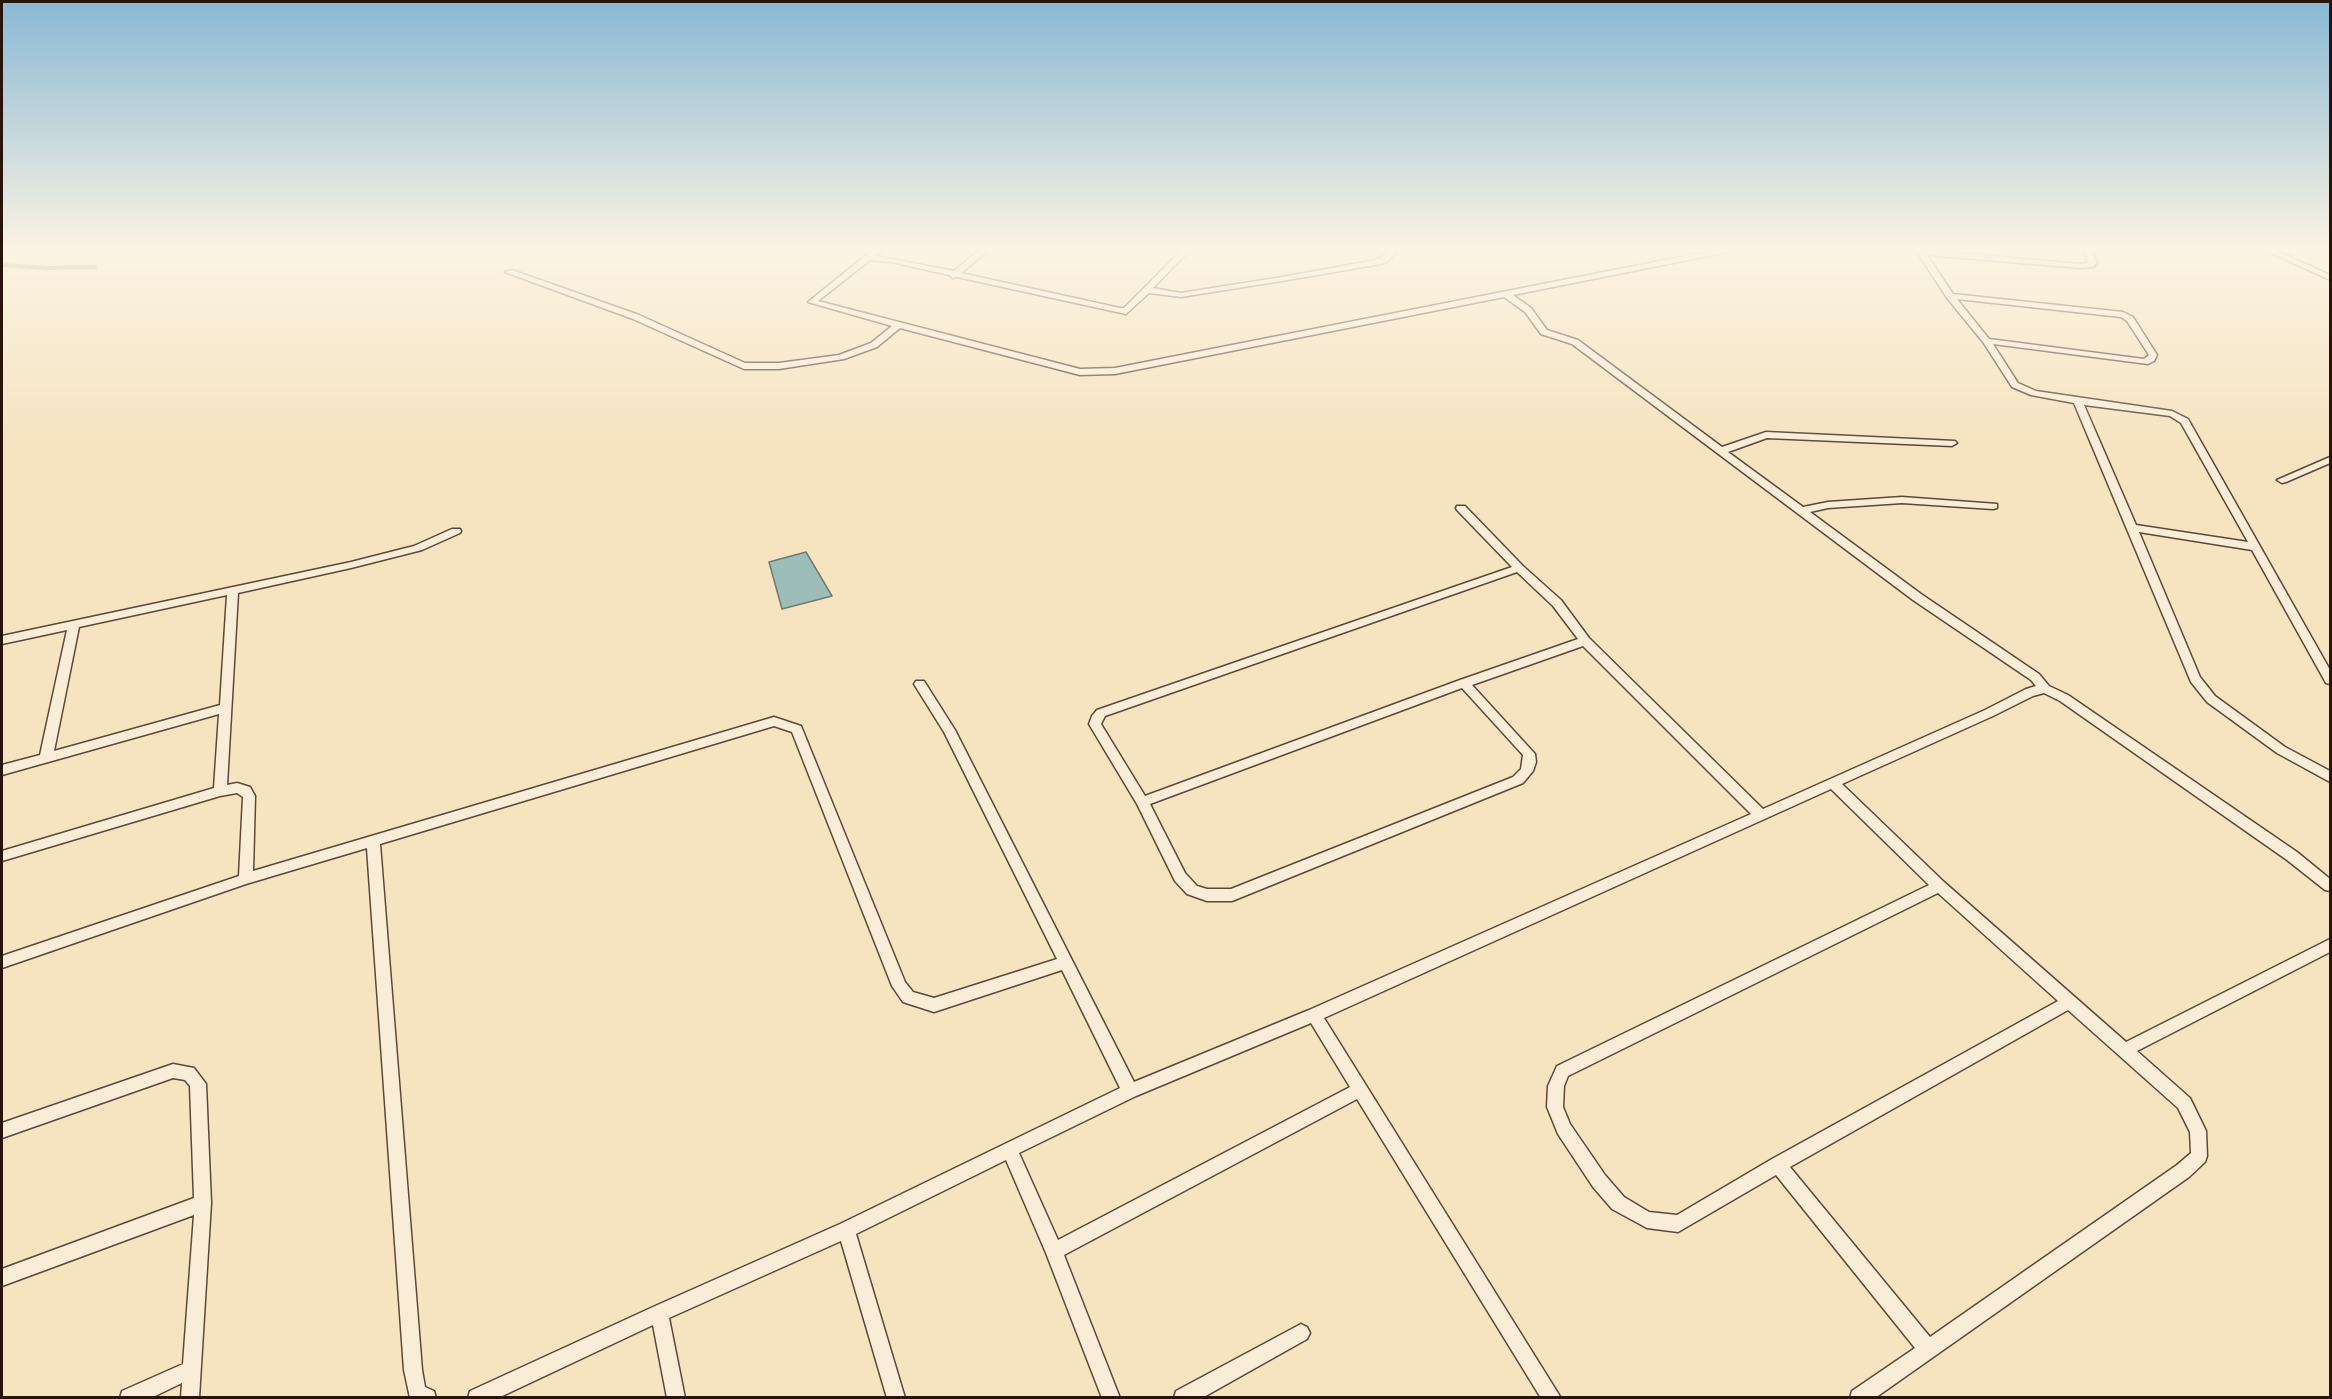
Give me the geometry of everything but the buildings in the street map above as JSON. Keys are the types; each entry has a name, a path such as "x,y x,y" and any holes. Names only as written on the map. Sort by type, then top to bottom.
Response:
{"street":[{"path":"626,314 744,366 779,366 841,357 874,345 898,325"},
{"path":"858,314 1080,372 1106,372 1407,314"},
{"path":"1531,314 1544,332 1575,342 1917,597 2035,677 2045,689 2064,698 2292,856 2331,886"},
{"path":"1965,314 1986,341 2015,385 2034,393 2172,414 2185,421 2331,680"},
{"path":"1986,341 2145,362 2151,359 2153,355 2130,319 2116,314"},
{"path":"2079,401 2195,679 2211,699 2281,750 2331,777"},
{"path":"1721,451 1766,435 1952,443"},
{"path":"2282,480 2331,460"},
{"path":"1801,511 1828,505 1902,501 1993,506"},
{"path":"1461,508 1519,568 1557,603 1585,640 1761,815"},
{"path":"2131,528 2256,547"},
{"path":"2,640 233,591 418,548 456,531"},
{"path":"1464,683 1529,754 1530,762 1527,771 1518,780 1232,895 1207,895 1192,890 1180,877 1142,802 1095,724 1101,713 1519,568"},
{"path":"220,791 233,591"},
{"path":"46,757 74,625"},
{"path":"1142,802 1585,640"},
{"path":"920,684 949,730 1130,1091"},
{"path":"477,1398 659,1313 846,1230 1010,1152 1130,1091 1314,1015 1989,713 2030,692 2045,689"},
{"path":"2,770 225,708"},
{"path":"2,962 246,879 774,721 797,729 899,986 908,997 934,1005 1065,963"},
{"path":"1832,783 1939,886 2184,1103 2198,1131 2199,1156 2183,1171 1859,1398"},
{"path":"2,856 220,791 237,788 245,790 249,796 246,879"},
{"path":"373,842 413,1370 417,1393 427,1398"},
{"path":"1939,886 1562,1071 1556,1086 1555,1107 1564,1129 1599,1181 1618,1203 1647,1220 1678,1224 1778,1165 2069,1002"},
{"path":"2124,1050 2331,945"},
{"path":"1314,1015 1552,1398"},
{"path":"2,1130 173,1071 189,1073 198,1084 203,1203 190,1370 190,1398"},
{"path":"1054,1251 1361,1089"},
{"path":"1010,1152 1054,1251 1111,1398"},
{"path":"1778,1165 1928,1349"},
{"path":"2,1277 203,1203"},
{"path":"846,1230 896,1398"},
{"path":"659,1313 676,1398"},
{"path":"1183,1398 1301,1333"},
{"path":"129,1398 190,1370"}],"water":[{"path":"806,552 832,596 782,609 769,562"}]}
